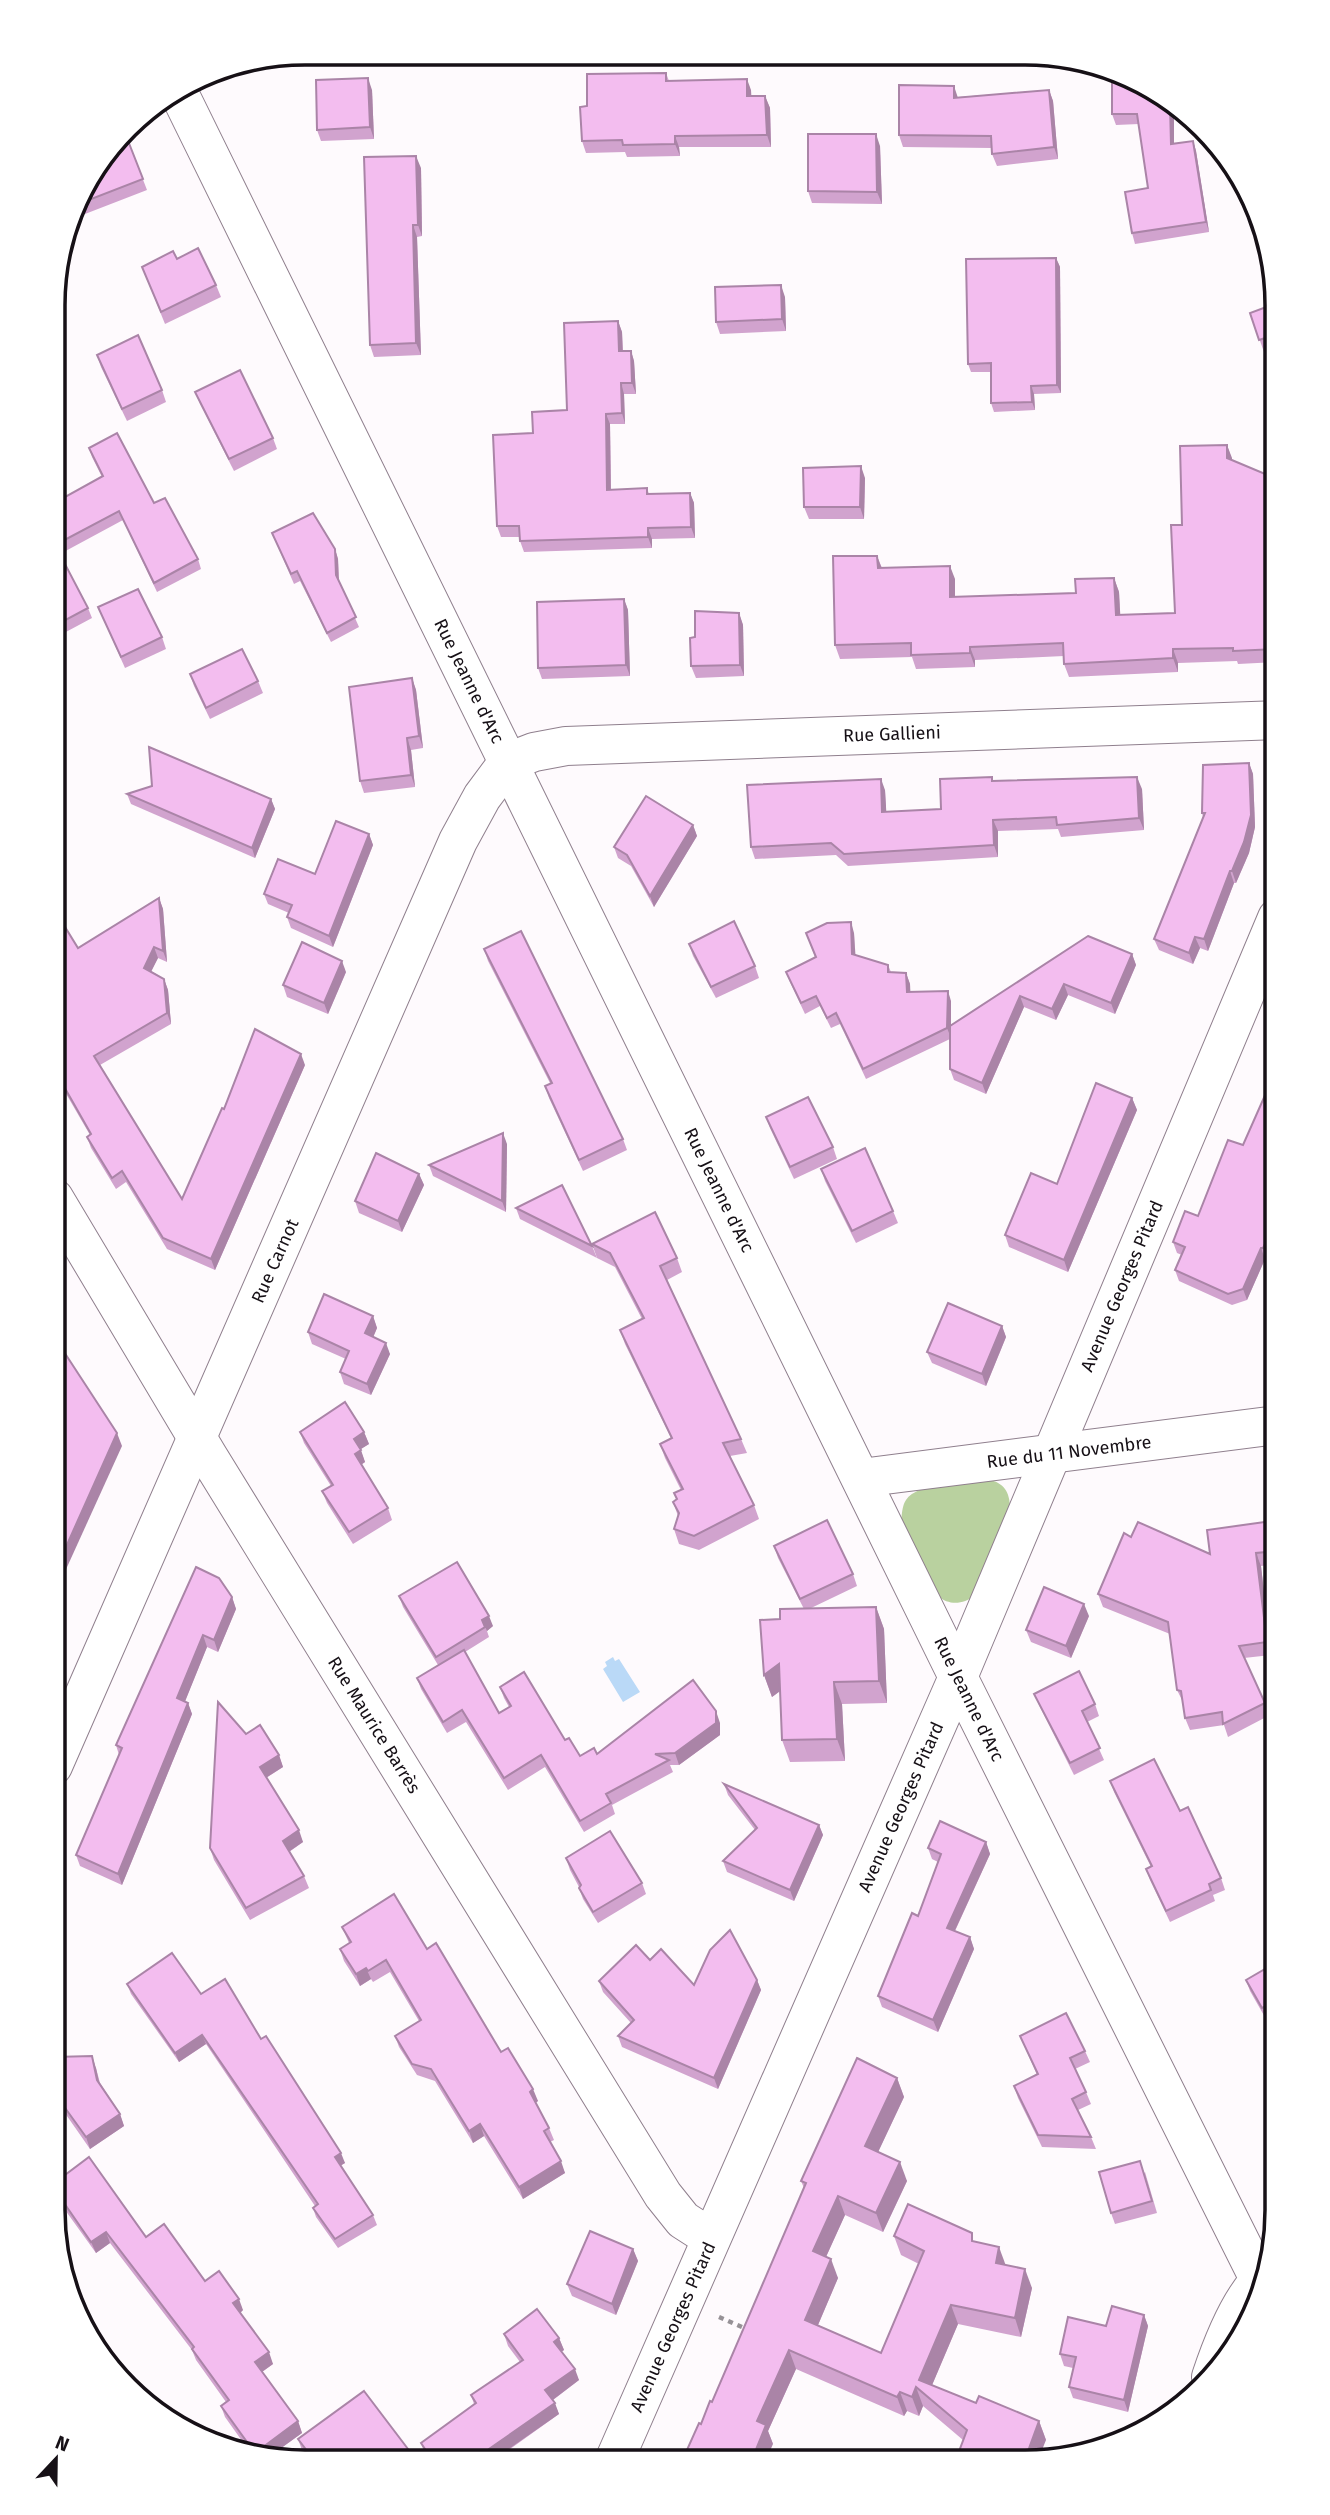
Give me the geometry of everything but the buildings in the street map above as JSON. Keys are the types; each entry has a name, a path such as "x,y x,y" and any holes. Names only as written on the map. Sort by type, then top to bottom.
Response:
{"street":[{"name":"Rue Jeanne d'Arc","path":"182,99 958,1677 1257,2270"},
{"name":"Rue Gallieni","path":"508,762 534,752 566,746 1265,720"},
{"name":"Rue Carnot","path":"65,1739 458,841 482,797 508,762"},
{"name":"Avenue Georges Pitard","path":"619,2450 958,1677 1265,946"},
{"name":"Rue Maurice Barrès","path":"65,1216 197,1437 663,2195 684,2220 711,2238"},
{"name":"Rue du 11 Novembre","path":"861,1478 1265,1427"},
{"path":"1225,2343 1235,2317 1247,2301"}],"green space":[{"path":"986,1479 1004,1487 1010,1506 974,1596 966,1601 952,1603 938,1596 929,1583 901,1522 904,1505 912,1494 931,1486"}],"water":[{"path":"613,1657 615,1661 619,1659 640,1692 623,1702 603,1669 607,1666 605,1662"}]}
